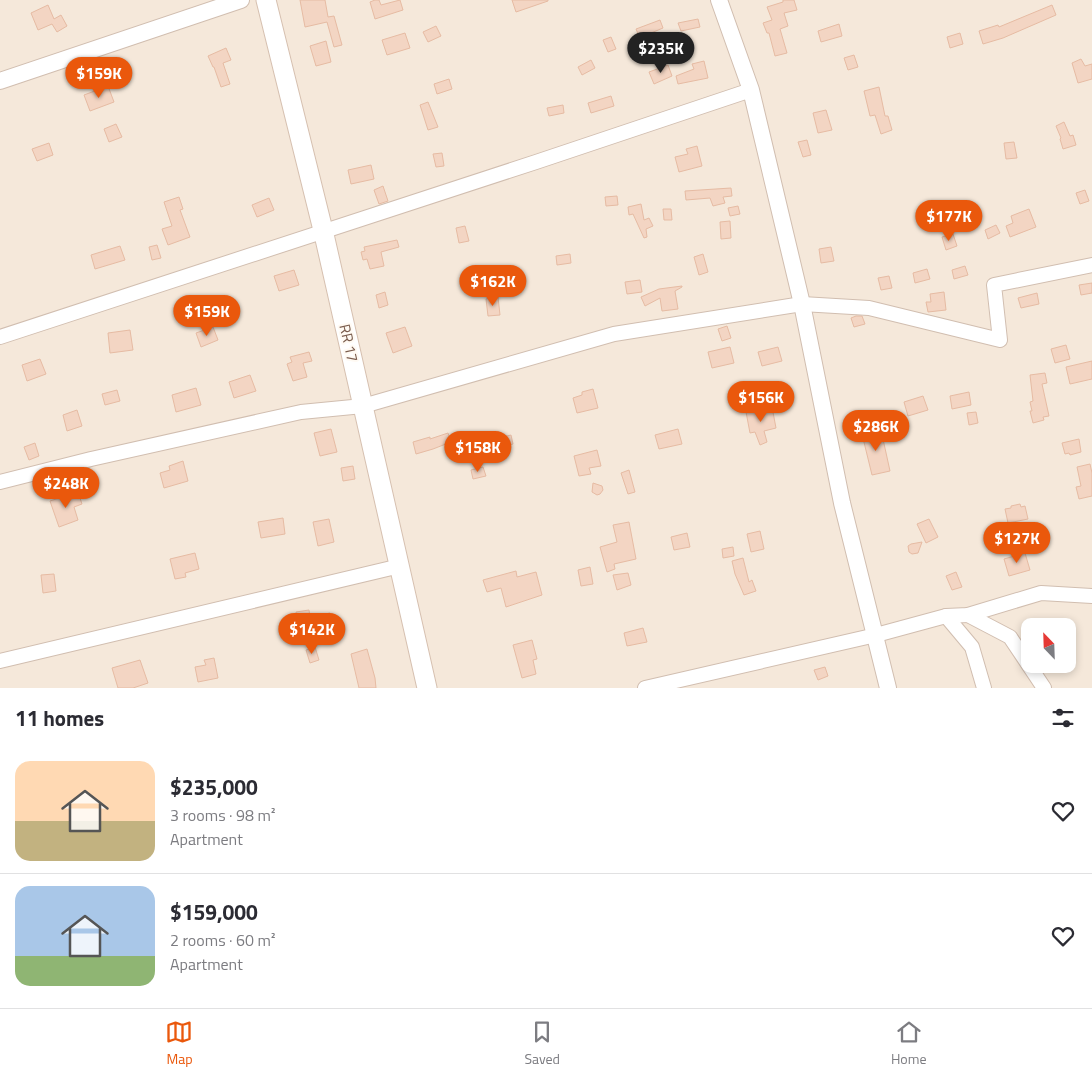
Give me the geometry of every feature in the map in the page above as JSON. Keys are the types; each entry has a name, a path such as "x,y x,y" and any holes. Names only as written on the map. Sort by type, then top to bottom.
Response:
{"main road":[{"name":"RR 17","path":"266,0 323,230 427,688"}],"street":[{"path":"0,81 241,0"},
{"path":"719,0 751,90 802,304 842,503 888,688"},
{"path":"0,337 751,90"},
{"path":"0,482 91,459 301,412 363,406 614,334 802,304 869,308 1000,340 994,285 1092,264"},
{"path":"0,661 400,566"},
{"path":"645,688 876,635 946,616 968,615 1041,593 1092,596"},
{"path":"968,615 1010,637 1044,688"},
{"path":"946,616 972,647 984,688"}],"shaded area":[{"path":"0,0 1092,0 1092,688 0,688"}],"building":[{"path":"300,0 325,0 328,17 334,16 342,45 334,47 327,22 305,27"},
{"path":"379,0 381,5 400,0 403,10 375,19 370,2"},
{"path":"512,0 548,0 548,1 516,12"},
{"path":"783,0 794,0 797,10 784,13 788,26 780,29 787,53 775,56 769,33 767,33 763,23 772,20 767,7 783,2"},
{"path":"48,5 54,19 61,15 67,26 57,32 52,24 38,30 31,13"},
{"path":"1052,5 1056,15 1003,38 983,44 979,31 998,25 999,27"},
{"path":"698,19 700,27 681,31 678,23"},
{"path":"660,20 663,28 651,33 657,47 646,52 636,29"},
{"path":"839,24 842,36 821,42 818,31"},
{"path":"436,26 441,36 428,42 423,32"},
{"path":"405,33 410,48 387,55 382,40"},
{"path":"960,33 963,44 950,48 947,37"},
{"path":"611,37 616,49 608,52 603,40"},
{"path":"326,41 331,62 316,66 310,46"},
{"path":"226,48 231,60 223,63 230,84 221,87 208,56"},
{"path":"854,55 858,67 848,70 844,58"},
{"path":"1081,59 1085,66 1092,64 1092,79 1078,83 1072,63"},
{"path":"591,60 595,68 582,75 578,67"},
{"path":"704,61 708,78 678,84 676,76 694,69 692,64"},
{"path":"668,65 672,76 654,84 649,72"},
{"path":"449,79 452,89 437,94 434,84"},
{"path":"108,86 114,102 90,111 84,95"},
{"path":"879,87 885,116 888,116 892,130 881,134 875,115 870,116 864,91"},
{"path":"611,96 614,106 591,113 588,103"},
{"path":"428,102 438,127 428,130 420,105"},
{"path":"563,105 564,113 549,116 547,108"},
{"path":"826,110 832,130 818,133 813,113"},
{"path":"1064,122 1070,136 1073,135 1076,145 1063,149 1056,126"},
{"path":"116,124 122,137 109,142 104,129"},
{"path":"807,140 811,155 803,157 798,142"},
{"path":"1014,142 1017,158 1006,159 1004,143"},
{"path":"49,143 53,155 37,161 32,149"},
{"path":"697,146 702,166 679,172 675,157 688,154 686,149"},
{"path":"442,153 444,166 436,167 433,154"},
{"path":"371,165 374,179 351,184 348,170"},
{"path":"383,186 388,201 379,204 374,190"},
{"path":"731,188 732,196 723,197 725,203 713,206 710,198 686,200 685,191"},
{"path":"1085,190 1089,201 1080,204 1076,193"},
{"path":"617,196 618,205 606,206 605,197"},
{"path":"179,197 183,209 180,210 190,237 168,245 162,229 172,226 164,202"},
{"path":"269,198 274,210 257,217 252,205"},
{"path":"641,204 644,220 649,218 653,226 646,229 647,237 644,238 633,214 629,215 628,207"},
{"path":"738,206 740,214 730,216 728,208"},
{"path":"663,209 671,209 672,220 664,220"},
{"path":"1029,209 1036,227 1010,237 1006,226 1013,223 1011,216"},
{"path":"730,221 731,238 721,239 720,222"},
{"path":"996,225 1000,233 988,239 985,230"},
{"path":"465,226 469,241 459,243 456,228"},
{"path":"953,234 957,246 946,250 942,237"},
{"path":"397,240 399,247 381,252 384,266 370,269 367,259 363,260 361,252 365,251 364,247"},
{"path":"157,245 161,258 152,260 149,247"},
{"path":"120,246 125,260 95,269 91,255"},
{"path":"831,247 834,261 821,263 819,249"},
{"path":"570,254 571,263 557,265 556,256"},
{"path":"703,254 708,272 699,275 694,257"},
{"path":"965,266 968,275 954,279 952,270"},
{"path":"927,269 930,279 915,283 913,273"},
{"path":"294,270 299,285 279,291 274,276"},
{"path":"889,276 892,288 881,290 878,278"},
{"path":"640,280 642,292 627,294 625,282"},
{"path":"1092,283 1092,293 1081,295 1079,285"},
{"path":"682,286 675,291 678,309 662,311 660,298 645,306 641,297 659,289"},
{"path":"385,292 388,305 379,308 376,295"},
{"path":"944,292 946,310 928,312 926,302 931,302 930,294"},
{"path":"1037,293 1039,304 1021,308 1018,298"},
{"path":"498,297 500,315 488,316 486,299"},
{"path":"862,316 865,324 854,327 851,318"},
{"path":"727,326 731,338 722,341 718,329"},
{"path":"213,327 218,340 201,347 196,333"},
{"path":"405,327 412,346 393,353 386,333"},
{"path":"130,330 133,350 110,353 108,333"},
{"path":"1066,345 1070,359 1055,363 1051,349"},
{"path":"730,347 734,363 712,368 708,352"},
{"path":"778,347 782,361 762,366 758,352"},
{"path":"309,352 312,361 303,363 307,377 293,381 287,364 292,362 290,357"},
{"path":"40,359 46,374 27,381 22,365"},
{"path":"1092,361 1092,379 1070,384 1066,367"},
{"path":"1045,373 1047,383 1042,384 1049,416 1043,417 1044,420 1033,423 1030,411 1032,411 1030,402 1033,401 1030,375"},
{"path":"250,375 256,391 234,398 229,382"},
{"path":"196,388 201,405 176,412 172,395"},
{"path":"593,389 598,408 577,413 573,398 582,395 582,392"},
{"path":"117,390 120,401 105,405 102,394"},
{"path":"969,392 971,405 952,409 950,396"},
{"path":"923,396 928,410 908,416 904,402"},
{"path":"772,407 776,428 764,431 767,442 760,445 755,432 750,433 746,412"},
{"path":"77,410 82,426 67,431 63,415"},
{"path":"976,412 978,423 969,425 967,413"},
{"path":"331,429 337,452 320,456 314,433"},
{"path":"678,429 682,444 659,449 655,435"},
{"path":"881,430 890,471 872,475 862,434"},
{"path":"448,433 451,442 416,454 413,442"},
{"path":"511,435 513,444 497,448 495,439"},
{"path":"1079,439 1081,452 1070,455 1069,453 1065,454 1062,443"},
{"path":"35,443 39,456 29,460 24,447"},
{"path":"597,450 601,466 589,468 591,474 579,476 574,456"},
{"path":"183,461 188,481 164,488 160,473 170,470 169,466"},
{"path":"1090,464 1092,496 1079,499 1076,487 1081,486 1077,467"},
{"path":"353,466 355,479 343,481 341,468"},
{"path":"483,467 486,476 473,479 471,470"},
{"path":"629,470 635,492 628,494 621,473"},
{"path":"593,483 602,486 603,490 600,494 597,495 592,492"},
{"path":"78,492 82,504 74,507 78,520 59,527 50,501"},
{"path":"1020,504 1021,507 1025,506 1028,519 1008,523 1005,509"},
{"path":"283,518 285,534 261,538 258,522"},
{"path":"329,519 334,542 318,546 313,522"},
{"path":"929,519 938,537 926,543 917,524"},
{"path":"629,522 636,559 614,564 615,569 607,572 600,547 617,542 613,525"},
{"path":"760,531 764,549 751,552 747,534"},
{"path":"687,533 690,547 674,550 671,537"},
{"path":"922,542 918,553 912,554 909,552 908,546"},
{"path":"733,547 734,556 723,558 722,549"},
{"path":"195,553 199,569 185,573 186,577 175,579 170,559"},
{"path":"1025,553 1030,570 1009,576 1004,559"},
{"path":"743,558 749,582 752,580 756,591 744,595 732,561"},
{"path":"590,567 593,584 581,586 578,570"},
{"path":"516,571 517,577 536,572 542,595 506,607 501,588 487,592 483,580"},
{"path":"956,572 962,587 952,590 946,576"},
{"path":"628,573 631,585 617,590 613,575"},
{"path":"54,574 56,591 43,593 41,575"},
{"path":"309,610 310,617 330,613 334,637 323,639 320,625 298,629 296,612"},
{"path":"643,628 647,642 627,646 624,633"},
{"path":"532,640 537,659 533,660 536,674 522,678 513,645"},
{"path":"315,647 319,660 310,663 306,650"},
{"path":"367,649 376,688 359,688 351,654"},
{"path":"214,658 218,678 198,682 195,667 206,665 204,660"},
{"path":"140,660 148,683 133,688 118,688 112,668"},
{"path":"825,667 828,676 818,680 814,670"}]}
